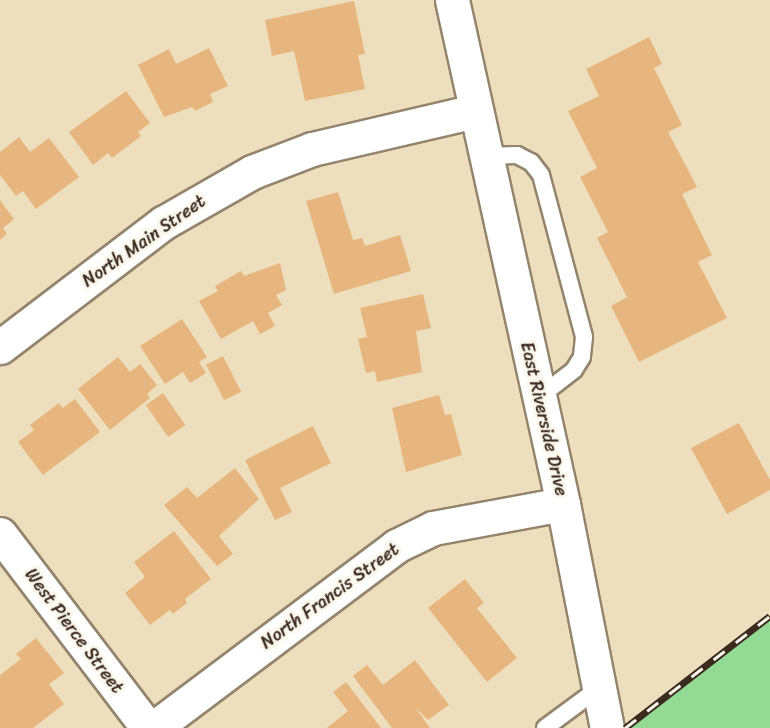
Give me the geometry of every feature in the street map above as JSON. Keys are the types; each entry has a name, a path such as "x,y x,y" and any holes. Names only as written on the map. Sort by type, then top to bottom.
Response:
{"street":[{"name":"East Riverside Drive","path":"452,0 563,504 607,728"},
{"name":"North Main Street","path":"0,347 163,223 252,172 312,148 475,111"},
{"name":"North Francis Street","path":"154,728 396,546 433,528 563,504"},
{"name":"West Pierce Street","path":"0,534 148,728"}],"lane":[{"path":"485,156 518,155 531,162 542,176 584,337 582,357 574,370 539,397"},
{"path":"546,728 599,688"}],"green space":[{"path":"770,616 770,728 625,728"}],"building":[{"path":"354,1 365,54 358,55 365,89 305,101 294,51 272,56 265,20"},
{"path":"649,37 662,64 654,68 682,125 668,132 697,187 682,194 712,255 698,262 727,318 639,362 611,306 627,297 597,238 608,232 580,177 597,168 568,111 599,96 586,69"},
{"path":"209,48 228,86 210,94 213,102 195,111 192,107 164,117 138,65 169,49 176,64"},
{"path":"126,91 150,123 138,132 141,136 112,158 108,153 93,165 69,132"},
{"path":"19,137 30,152 49,138 79,177 36,209 23,191 16,196 0,175 0,152"},
{"path":"338,192 353,240 362,238 365,246 400,235 411,271 334,294 306,201"},
{"path":"0,200 14,219 3,228 7,234 0,240"},
{"path":"280,263 286,290 276,295 282,305 268,313 275,326 260,334 253,321 221,339 199,301 218,291 215,286 241,271 244,276"},
{"path":"423,294 431,328 416,331 422,372 377,382 375,371 366,373 358,339 367,337 360,308"},
{"path":"182,319 207,357 199,362 206,373 190,383 183,372 165,384 140,346"},
{"path":"223,356 241,392 224,400 206,365"},
{"path":"118,357 130,372 140,364 157,385 147,394 150,398 110,430 78,389"},
{"path":"163,393 185,425 168,437 146,405"},
{"path":"439,395 445,415 451,414 462,455 406,472 392,408"},
{"path":"75,399 100,432 43,475 18,442 34,430 30,425 59,403 63,408"},
{"path":"739,423 770,480 770,490 727,514 691,448"},
{"path":"313,426 331,463 280,488 292,512 275,520 245,460"},
{"path":"235,468 259,499 219,536 233,554 217,566 164,505 187,487 197,498"},
{"path":"174,531 211,579 185,599 187,603 173,614 170,610 150,625 125,593 145,577 134,562"},
{"path":"465,579 484,603 477,608 517,658 487,682 428,608"},
{"path":"36,638 64,673 49,684 64,704 33,728 0,728 0,675 21,659 16,654"},
{"path":"415,660 449,705 428,720 415,707 430,728 392,728 353,676 367,665 383,685"},
{"path":"346,682 381,728 327,728 348,711 333,692"}],"railway":[{"path":"625,728 770,616"}]}
